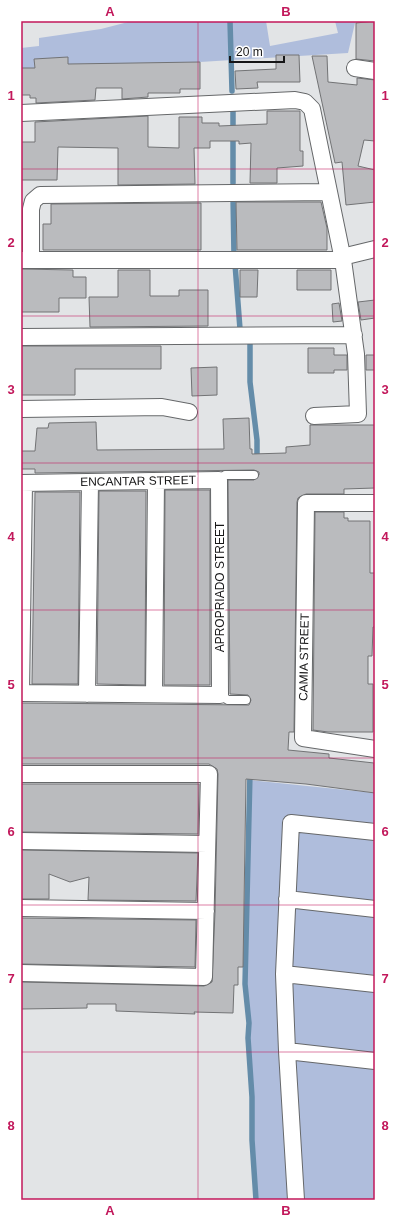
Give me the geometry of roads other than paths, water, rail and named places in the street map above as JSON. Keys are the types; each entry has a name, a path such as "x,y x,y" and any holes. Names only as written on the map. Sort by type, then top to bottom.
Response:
{"street":[{"path":"355,68 375,71"},
{"path":"21,113 295,100 305,102 312,109 342,258 354,335 358,414 314,416"},
{"path":"329,192 49,193 40,195 33,201 31,209 26,260 342,258 375,249"},
{"path":"21,337 354,335"},
{"path":"21,409 162,407 189,412"},
{"name":"ENCANTAR STREET","path":"22,483 219,480"},
{"name":"APROPRIADO STREET","path":"219,480 220,695"},
{"path":"154,694 156,481"},
{"path":"87,694 90,482"},
{"path":"22,483 21,693 220,695"},
{"name":"CAMIA STREET","path":"375,503 306,503 303,738 375,749"},
{"path":"21,774 209,774 204,977 21,973"},
{"path":"296,1200 286,1051 284,974 286,899 291,823 375,832"},
{"path":"21,842 207,844"},
{"path":"286,899 375,909"},
{"path":"21,908 206,911"},
{"path":"284,974 375,984"},
{"path":"286,1051 375,1061"}],"lane":[{"name":"ENCANTAR STREET","path":"219,480 225,475 254,475"},
{"path":"220,695 228,700 246,700"}],"waterway":[{"path":"230,21 232,91"},
{"path":"233,109 233,183"},
{"path":"233,196 234,255"},
{"path":"235,264 240,329"},
{"path":"250,339 250,382 257,440 257,461"},
{"path":"250,773 245,984 249,1023 248,1038 252,1097 252,1140 256,1200"}]}
